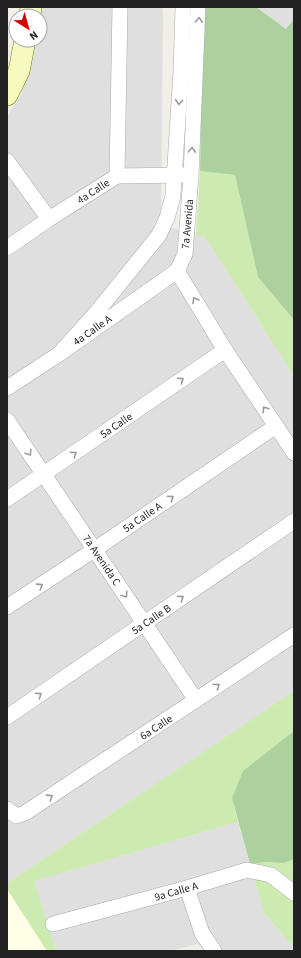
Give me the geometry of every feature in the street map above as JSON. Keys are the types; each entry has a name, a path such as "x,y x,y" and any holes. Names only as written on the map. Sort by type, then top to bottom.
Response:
{"street":[{"path":"117,176 120,7"},
{"name":"7a Avenida","path":"59,354 96,313 159,234 167,218 173,196 181,72 183,7"},
{"name":"7a Avenida","path":"177,271 185,254 191,176 198,7"},
{"path":"7,95 19,71 23,48"},
{"path":"181,72 196,72"},
{"path":"7,161 49,219"},
{"name":"4a Calle","path":"7,248 49,219 117,176 174,174 191,176"},
{"path":"177,271 225,350 294,453"},
{"name":"4a Calle A","path":"7,388 59,354 177,271"},
{"name":"5a Calle","path":"7,499 225,350"},
{"name":"7a Avenida C","path":"7,420 196,700"},
{"name":"5a Calle A","path":"7,607 94,550 276,426"},
{"name":"5a Calle B","path":"7,717 294,521"},
{"name":"6a Calle","path":"12,813 25,813 294,635"},
{"name":"9a Calle A","path":"53,924 187,888 247,870 271,875 294,893"},
{"path":"187,888 202,933 214,951"}],"shaded area":[{"path":"162,7 161,225 205,237 294,376 294,691 7,883 7,116 21,95 31,62 33,48 48,48 48,8 39,8"},
{"path":"256,7 294,7 294,19 286,29"},
{"path":"238,822 264,913 294,948 294,951 205,951 198,944 170,951 56,951 33,881"},
{"path":"7,889 47,951 7,951"}],"green space":[{"path":"203,7 256,7 286,29 294,19 294,320 258,277 235,175 200,171"},
{"path":"200,171 235,175 258,277 294,320 294,376 205,237 196,235"},
{"path":"294,691 294,731 232,798 238,822 34,881 56,951 47,951 7,889 7,883"},
{"path":"294,731 294,859 284,863 266,862 250,864 232,798 243,771"},
{"path":"294,859 294,948 264,913 250,864 266,862 284,863"}]}
